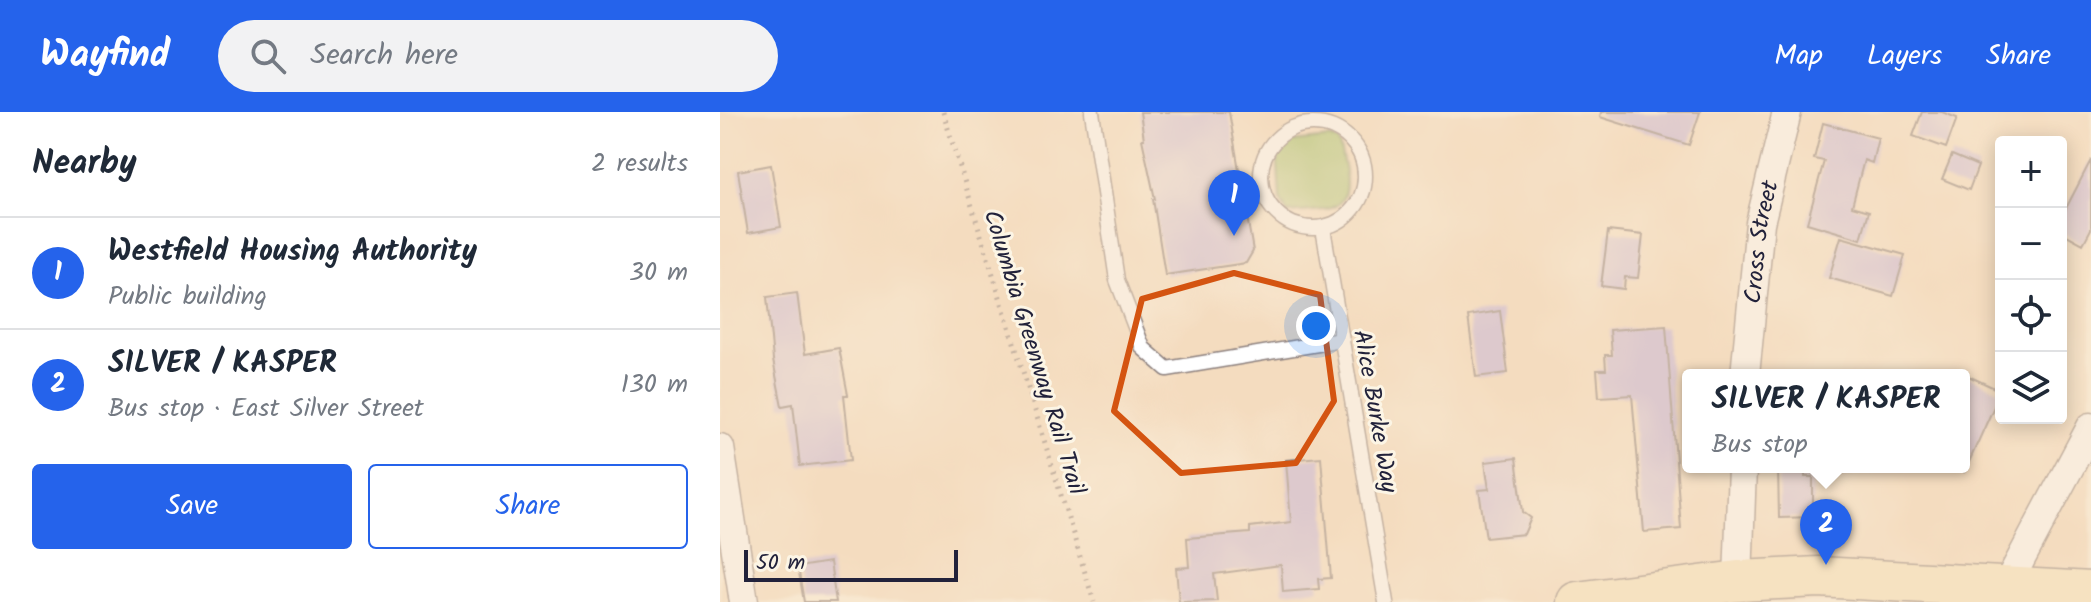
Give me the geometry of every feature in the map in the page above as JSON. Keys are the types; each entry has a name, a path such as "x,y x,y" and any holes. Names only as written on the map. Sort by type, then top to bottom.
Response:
{"main road":[{"path":"1585,601 1738,581 1817,590 2006,587 2091,592"}],"street":[{"name":"Cross Street","path":"1746,369 1760,223 1775,151 1787,112"},
{"path":"2006,587 2091,427"},
{"path":"720,448 744,602"},
{"path":"1738,581 1742,473"}],"lane":[{"path":"1092,112 1117,280 1143,348 1167,369 1342,340"},
{"path":"1304,125 1322,125 1339,131 1353,143 1362,158 1366,176 1362,194 1346,215 1323,228 1290,224 1277,215 1261,186 1260,170 1265,154 1274,141 1287,130 1304,125"},
{"name":"Alice Burke Way","path":"1323,228 1386,602"}],"path":[{"name":"Columbia Greenway Rail Trail","path":"943,112 1094,602"}],"highlighted area":[{"path":"1234,273 1320,295 1334,401 1296,463 1181,473 1114,411 1142,299"}],"green space":[{"path":"1330,138 1338,142 1341,153 1345,172 1344,197 1331,208 1287,213 1280,199 1277,151 1291,142"}],"building":[{"path":"1140,112 1229,112 1253,251 1246,263 1165,275"},
{"path":"1601,112 1700,112 1689,145 1600,117"},
{"path":"1922,112 1942,112 1957,118 1946,148 1913,136"},
{"path":"1823,123 1878,138 1872,163 1864,160 1852,206 1869,211 1861,239 1807,223 1824,161 1814,159"},
{"path":"1952,155 1978,166 1969,190 1942,179"},
{"path":"2091,160 2091,229 2083,244 2067,235 2067,206"},
{"path":"771,165 781,227 748,233 738,171"},
{"path":"1608,231 1643,235 1638,278 1625,277 1624,289 1601,286"},
{"path":"1841,237 1905,255 1893,296 1829,278"},
{"path":"797,293 805,354 839,348 848,395 844,395 851,460 800,466 793,404 782,406 773,360 767,297"},
{"path":"1500,311 1508,373 1476,377 1468,316"},
{"path":"1666,326 1681,529 1644,532 1632,395 1599,397 1597,370 1606,370 1605,355 1612,355 1610,330"},
{"path":"1970,377 1995,388 1995,404 1970,460"},
{"path":"1321,457 1331,578 1318,579 1319,589 1283,592 1281,565 1214,574 1217,601 1179,602 1176,568 1189,567 1187,538 1250,533 1250,527 1291,522 1286,460"},
{"path":"1516,458 1523,512 1531,518 1524,534 1486,538 1479,490 1489,489 1485,462"},
{"path":"1778,473 1805,473 1805,477 1813,477 1813,517 1779,518"},
{"path":"830,562 836,602 804,602 798,567"}],"place":[{"name":"Westfield Housing Authority","path":"1234,236"},
{"name":"SILVER / KASPER","path":"1826,565"}]}
